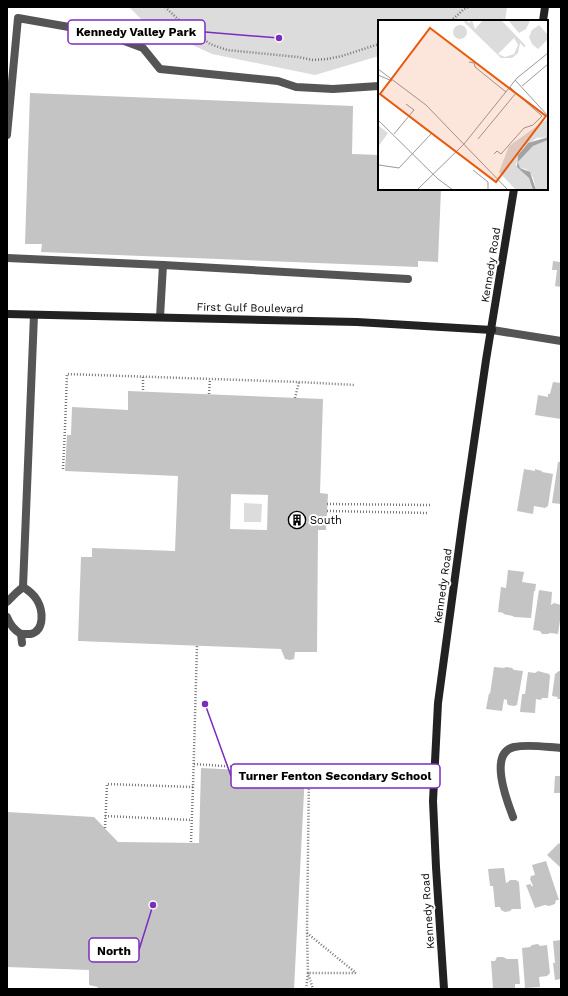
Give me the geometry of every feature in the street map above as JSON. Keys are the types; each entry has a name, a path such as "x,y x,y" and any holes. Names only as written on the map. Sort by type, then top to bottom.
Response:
{"main road":[{"path":"543,20 545,7"},
{"name":"Kennedy Road","path":"444,989 433,801 438,704 486,360 514,190"},
{"name":"First Gulf Boulevard","path":"7,314 357,322 492,330"}],"street":[{"path":"7,135 18,18 103,34 143,48 160,69 278,81 296,87 333,89 378,86"},
{"path":"7,258 408,279"},
{"path":"160,318 163,265"},
{"path":"7,602 23,587 34,315"},
{"path":"492,330 561,341"},
{"path":"7,618 15,630 21,634 32,634 40,627 43,615 37,600 28,590 23,587"},
{"path":"21,634 22,643"},
{"path":"512,817 505,795 500,764 506,750 514,747 528,746 561,748"}],"path":[{"path":"165,7 180,21 210,44 227,50 298,57 313,60 342,56 378,44"},
{"path":"452,20 464,8 469,7"},
{"path":"63,469 67,374 355,385"},
{"path":"143,377 143,391"},
{"path":"209,394 210,379"},
{"path":"295,398 299,382"},
{"path":"327,504 430,505"},
{"path":"360,504 360,512"},
{"path":"327,511 429,513"},
{"path":"191,842 197,646"},
{"path":"194,764 309,772 308,973 306,989"},
{"path":"105,828 107,784 193,787"},
{"path":"106,816 192,820"},
{"path":"307,933 356,973 308,973"},
{"path":"308,973 313,989"}],"shaded area":[{"path":"129,7 507,7 505,20 378,20 378,56 315,75 212,54 145,23"},
{"path":"244,503 262,504 261,522 244,522"}],"building":[{"path":"30,93 353,106 352,154 378,155 378,190 441,190 438,262 418,261 418,267 41,252 42,244 25,244"},
{"path":"553,261 560,262 561,287 555,286 557,270 552,270"},
{"path":"553,382 561,383 561,419 535,415 538,395 548,397"},
{"name":"South","path":"128,391 323,399 320,493 328,494 326,530 318,530 317,652 295,652 294,659 290,660 285,659 281,649 78,641 81,557 92,557 92,548 175,551 178,476 65,471 67,435 71,435 72,407 128,410","holes":["231,494 268,495 267,530 230,529"]},
{"path":"558,462 561,462 561,504 552,503"},
{"path":"524,469 535,471 535,469 553,474 548,506 545,508 534,506 533,514 517,511"},
{"path":"508,570 524,572 522,582 536,584 531,618 514,617 498,612 501,587 506,588"},
{"path":"539,590 552,592 551,605 554,603 561,605 558,634 542,634 540,631 533,630"},
{"path":"494,667 506,667 523,671 517,705 508,705 507,700 504,699 502,711 486,709"},
{"path":"538,671 549,674 550,676 548,698 542,698 541,700 536,699 535,713 520,712 522,694 525,694 528,672 535,673"},
{"path":"561,671 561,699 557,699 558,697 552,696 555,674"},
{"path":"201,768 305,773 294,989 97,989 98,987 89,985 89,970 7,967 7,812 94,817 118,842 199,843"},
{"path":"555,776 561,776 561,793 554,793"},
{"path":"559,843 561,846 561,868 547,855"},
{"path":"546,861 559,900 556,900 555,904 549,906 545,905 535,908 526,885 531,884 531,886 533,886 530,879 531,876 535,875 532,865"},
{"path":"504,868 506,883 510,880 516,880 519,882 521,909 512,909 505,912 501,910 500,907 495,907 493,886 490,886 488,869"},
{"path":"561,940 561,979 555,980 553,941"},
{"path":"538,944 540,946 547,945 550,973 547,976 539,977 540,987 525,988 522,948"},
{"path":"497,957 518,959 520,984 515,984 514,989 493,989 491,961 495,961"}],"place":[{"name":"Kennedy Valley Park","path":"279,38"},
{"name":"South","path":"297,520"},
{"name":"Turner Fenton Secondary School","path":"205,704"},
{"name":"North","path":"153,905"}]}
